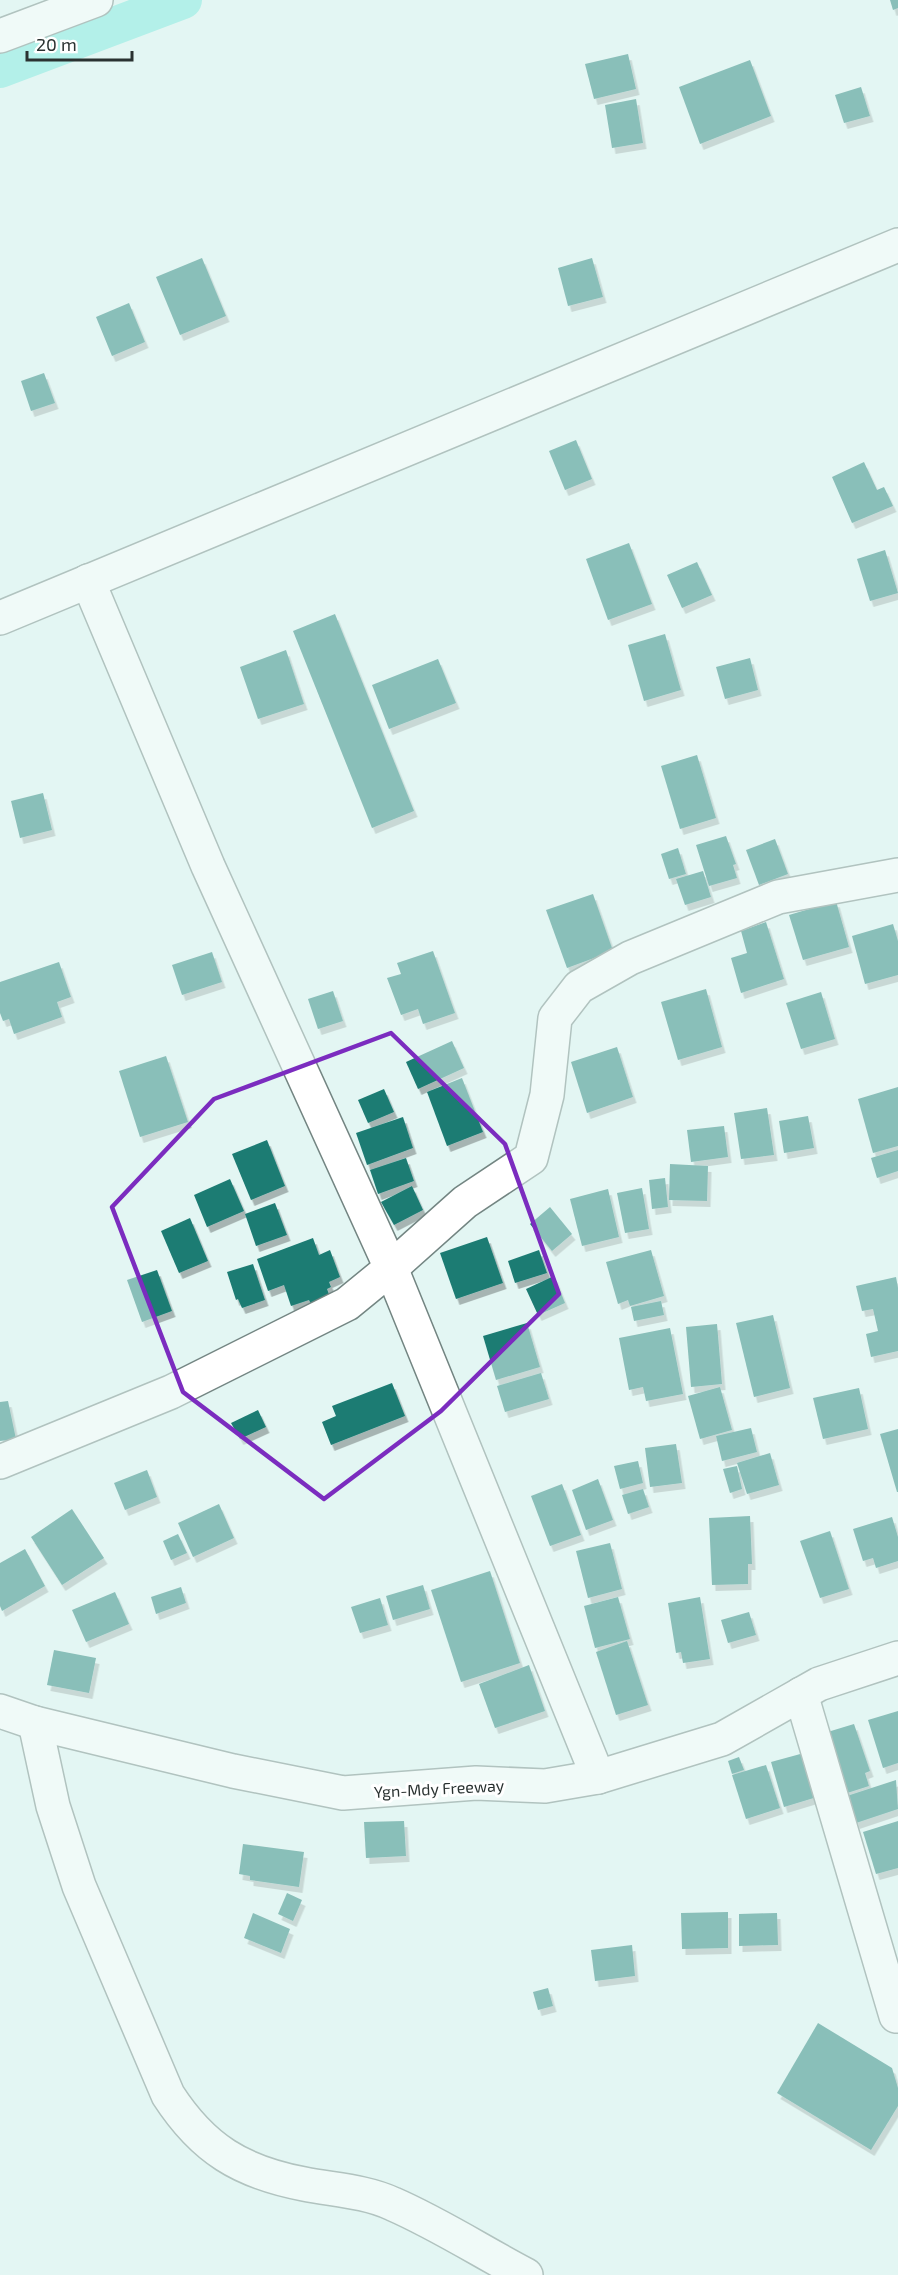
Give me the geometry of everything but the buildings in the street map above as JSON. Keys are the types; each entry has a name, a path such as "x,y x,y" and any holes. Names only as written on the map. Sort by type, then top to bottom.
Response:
{"street":[{"path":"0,36 96,0"},
{"path":"0,618 898,245"},
{"path":"88,581 208,866 391,1268 598,1778"},
{"path":"0,1462 171,1392 347,1304 465,1202 531,1158 547,1095 555,1018 579,987 630,958 778,897 898,875"},
{"name":"Ygn-Mdy Freeway","path":"0,1711 35,1723 233,1771 343,1793 476,1783 545,1786 598,1778 722,1739 819,1684 898,1658"},
{"path":"801,1694 896,2016"},
{"path":"35,1723 53,1806 79,1886 168,2095 184,2119 230,2160 269,2175 305,2184 362,2193 393,2204 526,2275"}],"highlighted area":[{"path":"391,1033 505,1144 559,1294 441,1411 324,1499 183,1392 112,1207 214,1099"}],"waterway":[{"path":"0,69 183,0"}]}
